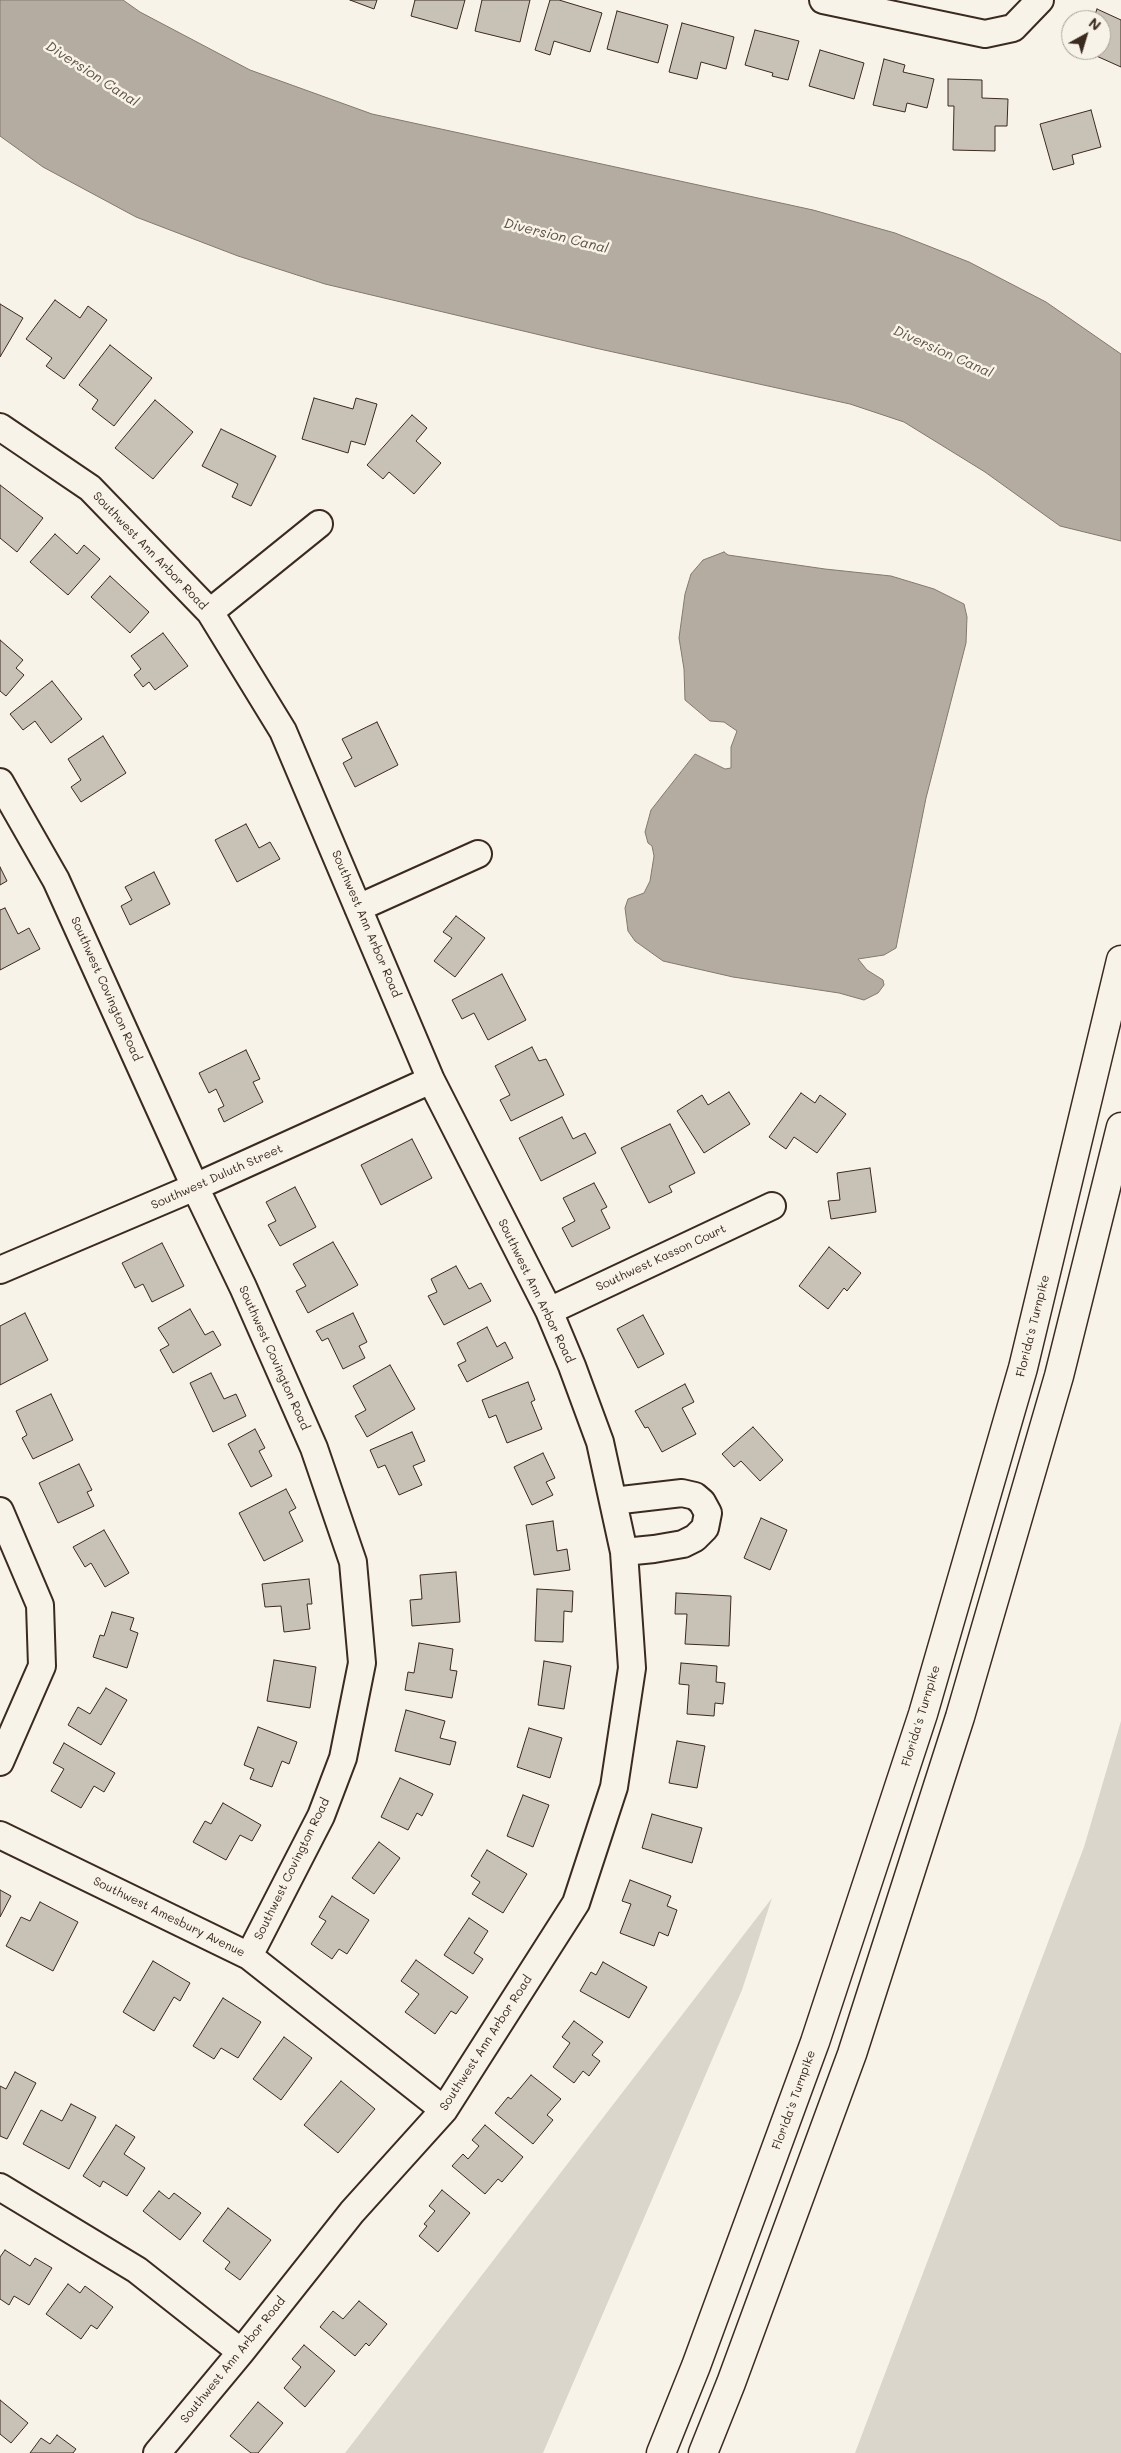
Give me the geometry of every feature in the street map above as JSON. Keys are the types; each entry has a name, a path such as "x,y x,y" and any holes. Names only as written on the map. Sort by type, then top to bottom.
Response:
{"highway":[{"name":"Florida's Turnpike","path":"661,2453 699,2357 815,2042 923,1714 1023,1368 1121,960"},
{"path":"703,2453 731,2383 852,2054 960,1717 1059,1376 1121,1127"}],"street":[{"path":"822,0 985,34 1013,28 1040,0"},
{"name":"Southwest Ann Arbor Road","path":"0,427 90,488 210,612 283,731 381,958 431,1080 549,1311 600,1442 624,1552 632,1668 614,1788 576,1903 444,2110 352,2212 241,2352 157,2453"},
{"path":"210,612 320,524"},
{"name":"Southwest Covington Road","path":"0,782 56,880 195,1187 243,1287 314,1448 353,1562 362,1663 343,1758 321,1816 249,1956"},
{"path":"358,908 478,854"},
{"name":"Southwest Duluth Street","path":"0,1270 195,1187 431,1080"},
{"name":"Southwest Kasson Court","path":"549,1311 772,1206"},
{"path":"614,1501 682,1494 694,1496 702,1502 708,1514 705,1528 695,1538 683,1544 624,1552"},
{"path":"0,1511 40,1605 42,1666 0,1762"},
{"name":"Southwest Amesbury Avenue","path":"0,1835 249,1956 444,2110"},
{"path":"0,2187 137,2270 241,2352"}],"shaded area":[{"path":"1121,1721 1121,2453 855,2453 1084,1847"},
{"path":"772,1898 742,1990 543,2453 345,2453"}],"water":[{"name":"Diversion Canal","path":"0,0 123,0 140,12 250,70 372,114 813,210 895,233 969,262 1046,302 1121,354 1121,541 1060,526 985,472 904,422 850,404 595,348 325,284 238,256 136,217 43,167 0,136"},
{"path":"724,552 728,555 825,569 891,576 934,589 964,604 967,617 966,643 926,798 896,948 884,955 858,959 867,970 883,980 884,985 878,993 864,1000 839,993 733,977 663,961 635,941 628,931 625,908 628,899 644,893 650,881 654,856 652,846 648,843 645,832 651,810 695,754 725,769 731,768 731,747 737,731 724,722 710,721 685,700 684,669 679,638 685,594 691,574 703,560"}],"building":[{"path":"350,0 377,0 374,9"},
{"path":"415,0 465,0 457,29 411,16"},
{"path":"482,0 530,0 520,42 475,31"},
{"path":"550,0 559,0 602,13 590,52 554,41 550,55 535,50"},
{"path":"617,11 668,25 658,63 607,49"},
{"path":"1111,15 1121,20 1121,67 1105,60 1111,60"},
{"path":"682,23 734,37 726,69 701,62 697,79 669,72"},
{"path":"755,30 799,41 788,80 772,76 773,73 745,65"},
{"path":"820,50 864,63 854,99 809,86"},
{"path":"884,59 905,65 903,72 934,79 927,108 907,103 905,112 873,105"},
{"path":"948,79 982,80 982,98 1008,99 1007,126 995,126 995,151 953,150 954,106 948,106"},
{"path":"1091,110 1101,147 1072,155 1074,164 1053,170 1040,124"},
{"path":"55,300 80,318 88,306 107,320 64,379 46,366 52,358 26,339"},
{"path":"0,304 23,318 0,357"},
{"path":"110,345 152,378 114,426 92,409 98,400 79,385"},
{"path":"314,398 353,409 356,398 377,404 365,445 351,441 348,453 302,439"},
{"path":"155,400 193,432 153,479 115,448"},
{"path":"412,415 427,428 416,441 441,463 414,494 389,472 383,479 367,465"},
{"path":"221,429 276,456 251,506 232,497 238,484 202,466"},
{"path":"0,485 43,518 17,552 0,538"},
{"path":"55,534 77,554 84,545 100,559 68,595 30,562"},
{"path":"110,576 149,612 130,633 91,597"},
{"path":"163,633 188,666 155,690 149,682 143,687 134,675 141,669 131,656"},
{"path":"0,640 23,660 16,668 24,675 6,696 0,691"},
{"path":"52,681 82,719 51,743 35,721 23,730 10,714"},
{"path":"377,722 398,765 355,787 343,763 352,758 342,739"},
{"path":"103,736 126,773 81,802 71,787 81,780 68,759"},
{"path":"246,824 259,848 270,842 280,859 237,882 215,840"},
{"path":"0,867 7,881 0,885"},
{"path":"154,872 170,904 130,925 121,906 132,900 125,887"},
{"path":"5,908 18,934 29,928 40,949 0,970 0,910"},
{"path":"456,916 485,938 455,977 434,961 452,938 443,932"},
{"path":"502,974 526,1020 488,1040 474,1013 462,1019 452,1000"},
{"path":"532,1047 539,1061 546,1059 564,1095 511,1121 500,1100 510,1095 495,1066"},
{"path":"246,1050 260,1079 253,1082 263,1102 224,1122 218,1109 224,1106 216,1089 209,1093 199,1073"},
{"path":"729,1092 750,1124 704,1153 677,1111 702,1095 708,1105"},
{"path":"801,1093 815,1103 820,1095 846,1114 817,1153 794,1137 786,1149 769,1137"},
{"path":"562,1117 573,1139 585,1133 596,1153 541,1181 519,1138"},
{"path":"670,1124 695,1173 669,1186 672,1192 649,1203 621,1148"},
{"path":"412,1139 432,1178 381,1205 361,1165"},
{"path":"870,1168 876,1212 831,1219 828,1201 840,1200 837,1173"},
{"path":"594,1183 607,1207 601,1210 610,1228 572,1247 562,1228 575,1221 563,1198"},
{"path":"295,1187 316,1227 280,1246 268,1225 276,1221 266,1202"},
{"path":"333,1242 358,1285 308,1313 296,1291 306,1286 293,1264"},
{"path":"162,1243 184,1286 152,1302 143,1284 135,1288 122,1263"},
{"path":"829,1247 861,1273 847,1291 844,1288 828,1309 799,1286"},
{"path":"456,1266 469,1289 481,1283 491,1301 444,1325 428,1296 437,1292 431,1279"},
{"path":"190,1309 205,1335 213,1331 221,1345 173,1373 160,1350 169,1345 158,1328"},
{"path":"25,1313 48,1360 0,1385 0,1326"},
{"path":"353,1313 367,1342 359,1346 365,1358 343,1369 328,1338 322,1341 316,1331"},
{"path":"643,1315 664,1354 638,1368 617,1329"},
{"path":"487,1327 497,1347 505,1342 513,1358 467,1382 458,1365 466,1361 457,1343"},
{"path":"390,1365 415,1409 367,1437 355,1416 366,1410 353,1386"},
{"path":"211,1373 224,1399 236,1394 246,1416 213,1432 190,1383"},
{"path":"528,1382 535,1400 531,1402 542,1429 507,1443 496,1415 489,1418 482,1400"},
{"path":"685,1384 694,1402 682,1408 696,1434 662,1452 648,1427 645,1428 635,1411"},
{"path":"51,1394 73,1440 33,1459 22,1438 27,1435 16,1411"},
{"path":"753,1427 783,1460 760,1481 741,1461 734,1467 722,1454"},
{"path":"255,1429 265,1448 259,1451 272,1476 251,1487 228,1444"},
{"path":"412,1432 425,1461 413,1466 422,1485 399,1495 385,1465 378,1468 370,1450"},
{"path":"543,1453 555,1478 546,1482 553,1495 532,1505 514,1467"},
{"path":"79,1464 92,1490 87,1492 94,1506 58,1523 39,1483"},
{"path":"286,1489 296,1508 289,1512 303,1541 264,1561 239,1513"},
{"path":"761,1518 787,1530 770,1570 744,1558"},
{"path":"553,1521 557,1551 567,1549 570,1570 534,1575 526,1525"},
{"path":"104,1530 129,1573 105,1587 91,1563 85,1567 73,1547"},
{"path":"456,1572 460,1622 412,1626 410,1600 422,1599 420,1575"},
{"path":"309,1579 312,1604 307,1604 310,1629 284,1632 281,1606 265,1607 262,1584"},
{"path":"537,1589 573,1591 572,1612 564,1611 563,1642 535,1641"},
{"path":"676,1593 731,1596 729,1646 685,1644 687,1614 675,1614"},
{"path":"112,1612 134,1618 130,1630 138,1633 127,1668 93,1657 100,1635 104,1636"},
{"path":"419,1643 453,1649 450,1670 457,1671 452,1698 405,1690 408,1672 414,1673"},
{"path":"274,1660 316,1667 310,1708 267,1701"},
{"path":"544,1661 571,1666 564,1709 538,1705"},
{"path":"681,1663 717,1666 716,1682 725,1683 723,1704 715,1703 714,1716 687,1714 689,1685 679,1684"},
{"path":"106,1688 127,1700 101,1745 68,1725 78,1707 90,1714"},
{"path":"406,1710 445,1721 440,1738 456,1742 450,1765 395,1751"},
{"path":"258,1727 297,1742 289,1764 282,1761 272,1787 250,1779 254,1769 244,1765"},
{"path":"529,1728 562,1738 550,1778 517,1767"},
{"path":"677,1741 705,1746 697,1788 669,1783"},
{"path":"64,1743 115,1773 104,1792 94,1786 81,1808 51,1791 64,1769 53,1763"},
{"path":"400,1778 433,1794 422,1816 417,1813 408,1830 381,1817"},
{"path":"523,1795 549,1805 533,1847 507,1836"},
{"path":"223,1803 261,1825 252,1841 240,1835 226,1860 193,1842 205,1821 211,1824"},
{"path":"652,1814 702,1828 692,1863 642,1848"},
{"path":"379,1842 400,1858 374,1894 352,1878"},
{"path":"487,1850 527,1874 503,1913 472,1894 480,1882 471,1876"},
{"path":"630,1880 671,1896 667,1906 677,1910 668,1936 659,1932 654,1946 620,1933 631,1904 622,1901"},
{"path":"0,1890 11,1896 0,1917"},
{"path":"332,1896 369,1920 347,1954 339,1949 332,1959 311,1944 326,1921 319,1917"},
{"path":"40,1902 78,1922 53,1971 6,1946 21,1917 30,1921"},
{"path":"469,1918 488,1931 474,1953 483,1959 473,1974 444,1955"},
{"path":"416,1960 468,1997 456,2014 451,2011 435,2034 405,2012 419,1994 401,1981"},
{"path":"153,1961 190,1983 180,2001 174,1997 154,2031 123,2012"},
{"path":"603,1962 647,1987 629,2018 580,1991 591,1972 596,1975"},
{"path":"223,1998 261,2022 238,2058 221,2048 214,2059 193,2046"},
{"path":"574,2021 603,2042 592,2055 600,2061 589,2076 583,2071 574,2083 553,2067 570,2043 562,2037"},
{"path":"284,2037 312,2058 281,2100 253,2079"},
{"path":"15,2072 36,2083 7,2139 0,2136 0,2086 6,2089"},
{"path":"531,2075 561,2099 547,2115 553,2120 533,2144 495,2113 508,2097 511,2099"},
{"path":"341,2081 375,2109 338,2153 304,2125"},
{"path":"71,2104 96,2117 69,2169 23,2144 41,2110 62,2121"},
{"path":"116,2125 135,2137 124,2154 145,2168 127,2196 103,2181 100,2187 83,2176"},
{"path":"485,2125 523,2157 502,2182 498,2179 485,2194 452,2166 463,2154 468,2159 479,2146 472,2140"},
{"path":"442,2190 470,2213 438,2252 419,2236 427,2226 424,2224 435,2211 429,2206"},
{"path":"159,2191 169,2199 174,2193 201,2213 180,2240 143,2211"},
{"path":"228,2208 271,2240 240,2280 225,2269 230,2262 203,2241"},
{"path":"5,2250 30,2266 35,2258 52,2268 29,2305 14,2296 9,2305 0,2299 0,2257"},
{"path":"68,2284 80,2293 85,2286 113,2307 97,2329 91,2325 81,2339 46,2314"},
{"path":"359,2301 387,2324 369,2346 366,2343 355,2356 320,2327 333,2311 343,2319"},
{"path":"304,2345 335,2371 305,2407 284,2388 301,2367 292,2359"},
{"path":"0,2400 28,2423 11,2443 0,2434"},
{"path":"258,2402 283,2423 258,2453 251,2453 230,2436"},
{"path":"57,2435 76,2449 73,2453 30,2453 41,2438 50,2444"}]}
